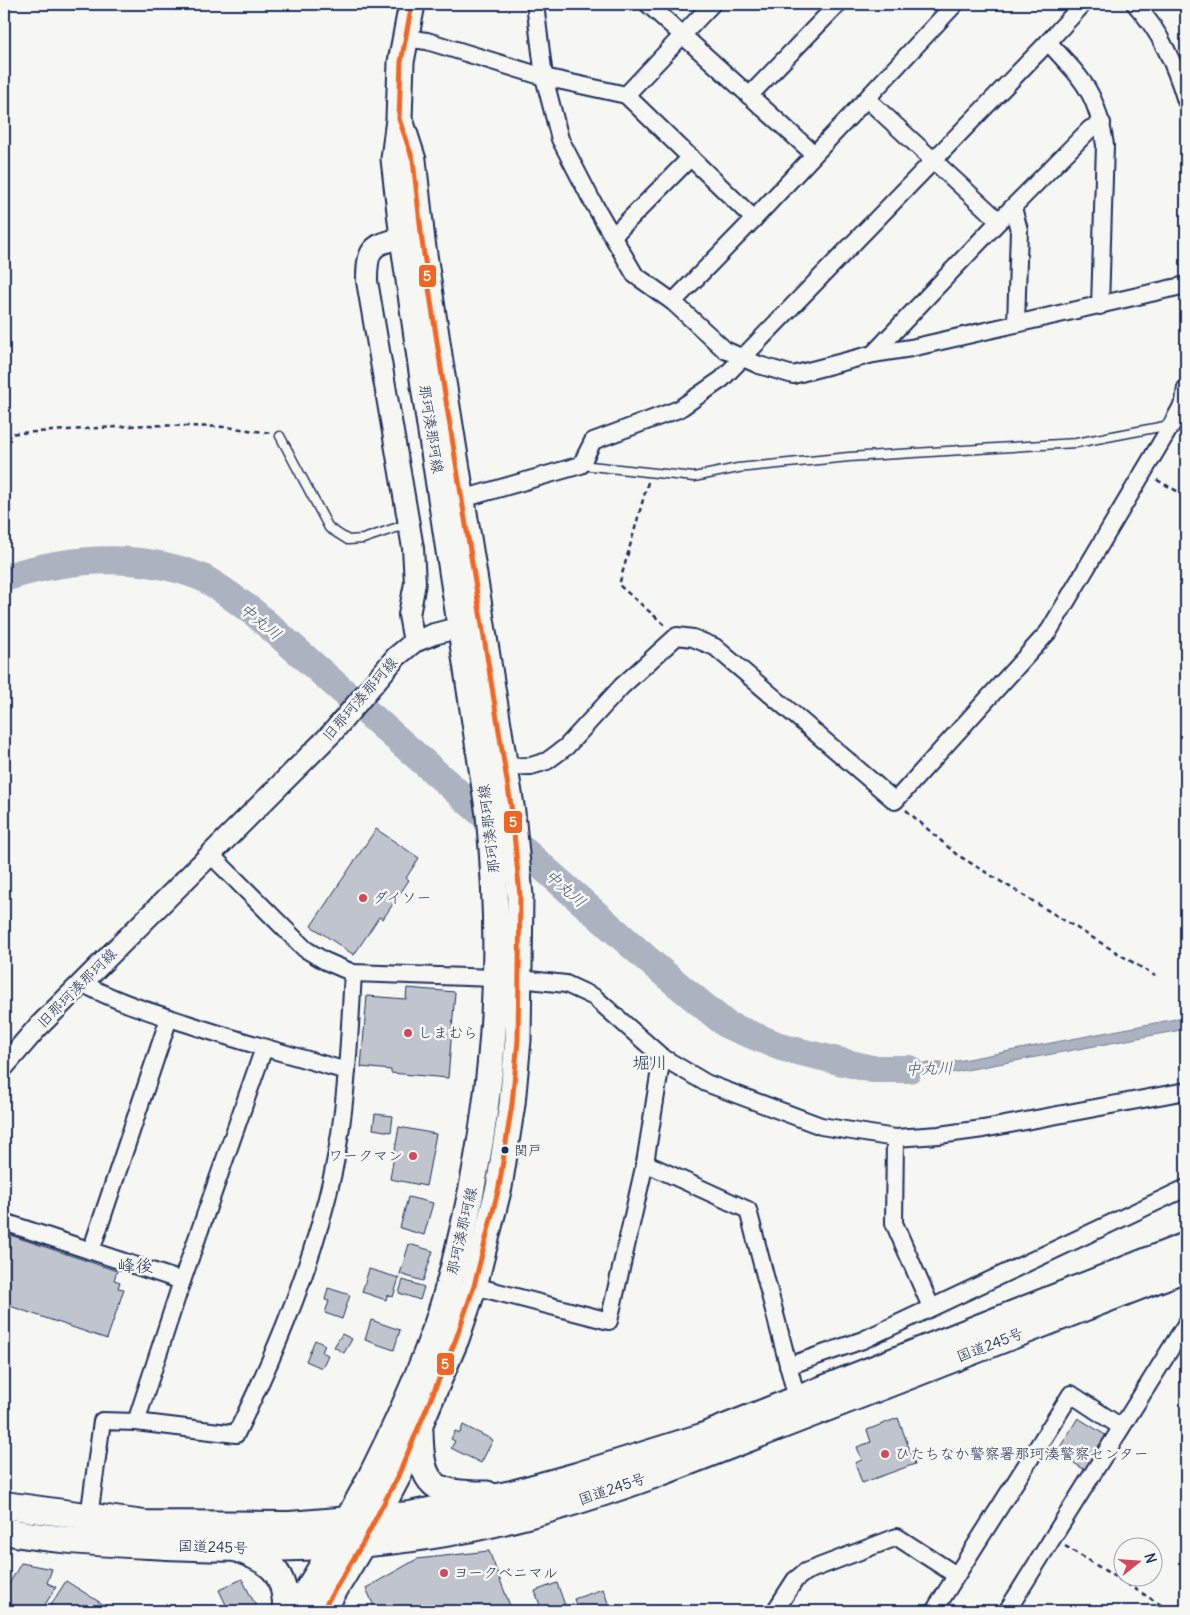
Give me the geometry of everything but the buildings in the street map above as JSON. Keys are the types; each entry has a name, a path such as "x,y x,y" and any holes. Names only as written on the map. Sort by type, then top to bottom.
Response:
{"highway":[{"name":"国道245号","path":"4,1505 144,1524 297,1524 410,1515 512,1494 702,1437 1186,1246"},
{"name":"国道245号","path":"4,1530 88,1542 236,1549 335,1545 420,1537 514,1519 592,1496 659,1473 1186,1268"}],"main road":[{"name":"那珂湊那珂線","path":"322,1611 364,1543 376,1519 420,1426 456,1339 474,1286 499,1187 512,1104 508,978 480,754 403,238 394,159 399,119 398,90 404,38 412,4"},
{"name":"那珂湊那珂線","path":"293,1611 348,1521 416,1379 451,1280 473,1184 520,896 506,775 423,250 413,160 399,119"},
{"path":"420,1426 423,1468 427,1477 454,1494 512,1494"},
{"path":"236,1549 265,1561 278,1572 284,1588 286,1611"}],"street":[{"path":"535,4 544,77 560,139 587,192 635,275 673,302 726,350 759,365 793,375 873,354 911,348 1186,285"},
{"path":"648,4 814,154"},
{"path":"626,96 712,4"},
{"path":"749,96 838,4"},
{"path":"673,302 754,219 955,4"},
{"path":"462,499 581,465 593,441 679,410 722,379 1083,4"},
{"path":"1135,4 1149,19 1167,48 1184,83 1186,101"},
{"path":"404,38 427,40 544,77 626,96 754,219"},
{"path":"1048,42 1086,84 1102,123 1105,145 1100,306"},
{"path":"867,98 999,221"},
{"path":"873,354 999,221 1090,129 1102,123"},
{"path":"613,236 691,157"},
{"path":"1013,208 1019,230 1016,324"},
{"path":"403,238 385,241 374,246 367,258 367,281 409,523 415,583 409,615 414,642"},
{"path":"506,775 547,761 566,747 622,686 677,636 693,638 715,647 895,801 1049,631 1172,424 1184,402 1186,388"},
{"name":"旧那珂湊那珂線","path":"4,1066 19,1047 82,983 332,733 396,657 414,642 434,634 461,627"},
{"path":"211,856 305,949 325,961 354,973 508,978 566,984 594,997 662,1057 706,1083 821,1126 895,1138 983,1129 1186,1091"},
{"path":"89,1517 102,1421 136,1422 236,1434 270,1364 316,1237 333,1172 347,1071 354,973"},
{"path":"82,983 99,993 169,1018 264,1048 347,1071"},
{"path":"91,1251 169,1018"},
{"path":"136,1422 182,1281 264,1048"},
{"path":"474,1286 609,1321 645,1163 662,1057"},
{"path":"895,1138 894,1223 931,1307"},
{"path":"645,1163 748,1210 797,1399"},
{"path":"788,1366 864,1340 1186,1188"},
{"path":"4,1222 182,1281"},
{"path":"1007,1611 1186,1324"},
{"path":"934,1611 1071,1394 1121,1428"},
{"path":"775,1611 795,1580 804,1572 898,1537 956,1575"}],"lane":[{"path":"581,465 694,477 738,468 849,457 1076,443 1172,424"},
{"path":"280,436 330,528 348,540 363,539 409,523"}],"path":[{"path":"4,434 147,425 226,427 256,430 280,436"},
{"path":"1143,472 1186,496"},
{"path":"650,473 619,585 677,636"},
{"path":"895,801 956,854 1155,976"},
{"path":"1051,1538 1172,1611"}],"water":[{"path":"1186,1017 1186,1029 945,1074 870,1073 873,1064 947,1063"}],"waterway":[{"name":"中丸川","path":"4,578 52,566 101,560 150,563 174,568 205,579 252,611 655,966 727,1025 784,1048 872,1069 909,1069"}],"transit line":[{"name":"5","path":"322,1611 363,1543 398,1476 456,1339 474,1286 499,1187 512,1104 518,1040 520,896 512,812 443,382 422,241 413,160 399,119 401,62 412,4"}],"place":[{"name":"ダイソー","path":"363,898"},
{"name":"しまむら","path":"408,1033"},
{"name":"関戸","path":"505,1150"},
{"name":"ワークマン","path":"413,1156"},
{"name":"ひたちなか警察署那珂湊警察センター","path":"885,1454"},
{"name":"ヨークベニマル","path":"444,1573"}],"district":[{"name":"堀川","path":"650,1063"},
{"name":"峰後","path":"135,1266"}]}
